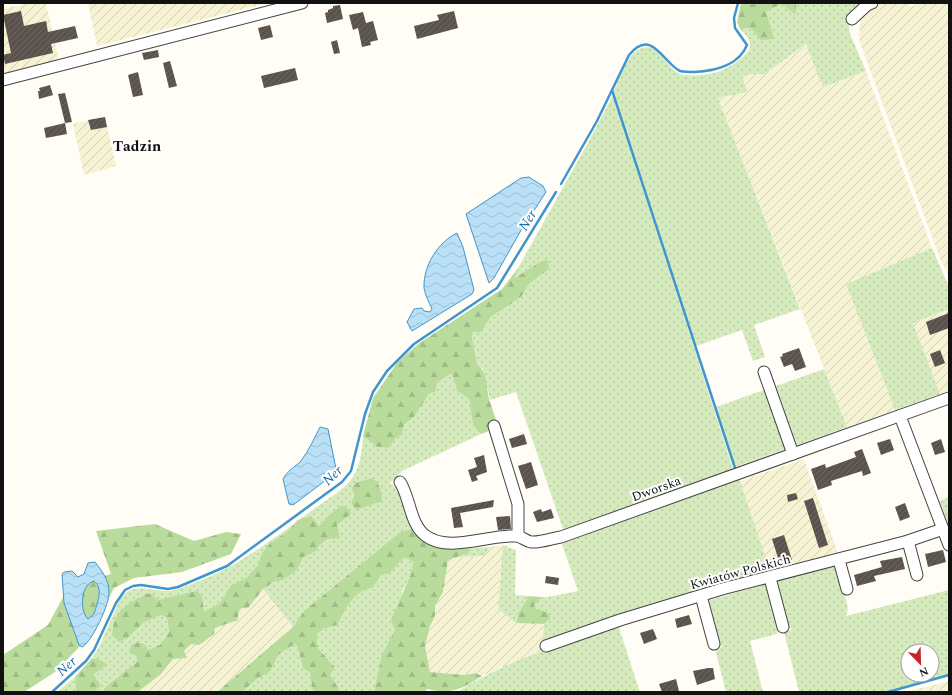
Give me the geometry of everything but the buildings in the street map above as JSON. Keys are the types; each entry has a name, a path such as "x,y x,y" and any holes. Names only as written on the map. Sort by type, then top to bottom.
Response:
{"street":[{"path":"3,80 302,3"},
{"path":"852,19 867,5 872,3"},
{"path":"764,372 793,454"},
{"name":"Dworska","path":"400,482 419,529 433,540 456,544 489,537 518,536 531,542 561,537 949,398"},
{"path":"900,416 949,545"},
{"path":"494,426 518,504 518,536"},
{"name":"Kwiatów Polskich","path":"546,646 620,620 701,596 908,541 943,529"},
{"path":"908,541 917,575"},
{"path":"839,560 847,589"},
{"path":"770,578 783,627"},
{"path":"701,596 714,644"}],"shaded area":[{"path":"29,3 46,3 59,61 3,75 3,9"},
{"path":"88,3 268,3 97,46"},
{"path":"879,3 908,3 910,7 920,3 949,3 949,276 941,261 859,40 860,18 869,7"},
{"path":"807,44 823,87 866,71 932,248 846,284 895,410 847,427 718,98 747,92 742,75 765,74"},
{"path":"105,117 116,166 84,175 73,124"},
{"path":"949,309 949,394 941,397 913,323"},
{"path":"804,459 838,553 770,570 740,481"},
{"path":"503,545 498,609 516,623 544,624 541,651 482,676 475,673 465,675 430,672 425,646 430,626 435,616 435,606 443,592 448,560 455,557 483,556 490,547"},
{"path":"263,589 293,627 217,692 138,692 161,674 173,659 181,658 184,651 191,644 226,622 237,621 240,608"},
{"path":"949,681 949,692 905,692"}],"green space":[{"path":"741,3 795,3 797,8 795,14 781,4 766,12 774,39 761,40 751,28 740,29 737,22"},
{"path":"795,3 864,3 848,18 850,34 866,71 823,87 806,44 765,74 742,75 747,92 718,98 800,309 754,325 765,357 753,361 742,330 696,346 614,91 628,60 642,48 649,47 654,49 677,73 683,75 718,72 736,62 747,53 750,44 749,39 740,29 751,28 766,12 781,4 797,8"},
{"path":"613,95 733,469 564,532 516,392 490,400 483,369 477,364 472,338 473,331 486,326 491,317 521,297 529,284 549,269 515,279 518,268"},
{"path":"932,248 949,287 949,309 913,323 940,394 895,410 846,284"},
{"path":"548,260 549,269 529,284 521,297 491,317 481,332 473,332 472,338 477,364 485,375 489,399 496,420 488,425 489,431 481,434 473,426 469,399 457,391 452,374 437,382 436,391 429,394 414,417 404,425 402,435 396,438 388,448 377,447 363,436 373,398 397,363 418,344 502,289 518,268 515,278 542,261"},
{"path":"824,369 847,427 797,445 776,386"},
{"path":"452,374 457,391 469,399 473,426 481,434 402,471 390,483 398,489 406,506 412,529 401,531 304,611 293,627 263,589 274,582 283,580 296,571 304,557 315,552 319,546 334,537 340,537 337,525 341,506 329,515 319,526 299,520 336,494 353,477 360,460 363,436 377,447 388,448 396,438 402,435 404,425 414,417 429,394 436,391 437,382","holes":["372,478 383,496 370,505 359,508 351,503 357,482"]},
{"path":"764,390 785,449 735,467 716,407"},
{"path":"738,475 770,570 684,595 542,644 544,624 551,618 547,612 536,610 534,604 539,602 541,597 578,591 562,544 566,538"},
{"path":"372,478 377,482 380,488 382,501 356,510 351,503 354,495 352,488 357,482"},
{"path":"949,497 949,526 940,501"},
{"path":"341,506 346,506 351,514 337,525 340,537 327,540 319,546 315,552 304,557 296,571 283,580 274,582 263,589 248,608 240,608 237,621 215,628 214,634 199,645 191,644 184,651 187,658 173,659 161,674 138,692 103,692 105,687 137,662 136,656 129,653 131,645 139,642 145,644 148,650 160,645 169,632 167,618 161,615 143,623 130,636 119,642 112,635 113,625 118,614 125,606 150,593 158,600 197,591 202,596 204,611 220,603 231,585 246,578 257,566 262,553 270,543 285,533 298,520 311,516 319,526 329,515"},
{"path":"295,523 285,533 270,543 262,553 257,566 246,578 231,585 220,603 203,611 202,596 158,600 130,636 143,623 161,615 167,618 169,632 160,645 147,651 145,643 139,642 136,656 137,662 105,687 103,692 93,692 101,686 94,674 108,665 101,660 92,658 99,647 120,599 126,593 133,589 140,588 170,591 214,575 248,556"},
{"path":"155,524 194,541 226,532 241,534 231,554 182,572 134,578 114,588 89,637 55,672 24,692 3,692 3,655 48,625 69,586 111,574 96,531"},
{"path":"412,529 426,541 438,547 451,549 470,548 469,553 448,560 443,592 435,606 435,616 430,626 425,646 430,672 465,675 475,673 482,676 456,690 450,691 436,691 427,689 425,692 374,692 382,655 395,630 391,620 411,574 413,562 405,557 389,573 381,575 373,588 360,593 355,597 347,607 337,625 324,629 317,634 317,647 335,667 330,675 341,692 316,692 312,689 310,673 303,668 297,646 295,644 278,655 270,672 257,679 242,692 217,692 293,627 304,611 401,531"},
{"path":"503,545 516,550 515,595 529,596 519,612 516,623 498,609"},
{"path":"490,547 484,556 455,557 469,553 470,548"},
{"path":"405,557 413,562 411,575 402,592 395,630 379,673 374,692 341,692 330,675 335,667 317,647 317,634 324,629 337,625 347,607 355,597 366,590 373,588 381,575"},
{"path":"837,566 848,608 846,616 949,590 949,674 940,677 940,643 900,643 900,683 917,683 885,692 799,692 784,632 792,630 786,623 775,581"},
{"path":"768,583 779,625 777,634 750,641 763,692 726,692 715,649 722,647 717,641 707,601"},
{"path":"529,596 541,597 539,602 534,604 536,609 547,612 551,618 544,624 516,623 519,612"},
{"path":"618,625 640,692 457,692 515,662"},
{"path":"295,644 297,646 303,668 310,673 312,689 316,692 242,692 257,679 270,672 278,655"},
{"path":"92,658 101,660 108,665 94,674 101,686 93,692 76,692 75,677"},
{"path":"75,677 76,692 57,692"}],"water":[{"path":"529,177 543,186 546,192 520,232 494,278 489,283 466,214 521,178"},
{"path":"457,233 463,247 474,290 472,294 412,331 407,322 414,309 422,308 424,311 430,312 432,309 424,288 424,280 429,263 444,242"},
{"path":"320,427 328,429 336,469 334,474 293,505 289,504 283,479 289,471 301,461"},
{"path":"95,562 105,576 109,588 109,597 100,622 91,638 82,647 79,645 64,603 62,574 64,572 72,571 78,577 84,574 88,563","holes":["94,581 99,588 98,601 94,614 88,619 83,610 84,592 90,583"]}],"waterway":[{"name":"Ner","path":"561,184 597,121 629,55 637,47 644,45 651,46 657,50 680,71 703,71 726,66 738,58 747,45 735,28 734,18 738,3"},
{"path":"612,90 735,468"},
{"name":"Ner","path":"52,692 86,661 94,650 116,603 125,590 133,586 141,585 168,589 178,587 227,566 342,482 351,471 365,414 373,392 387,371 414,344 497,288 556,192"},
{"path":"888,692 949,675"}],"district":[{"name":"Tadzin","path":"137,146"}]}
